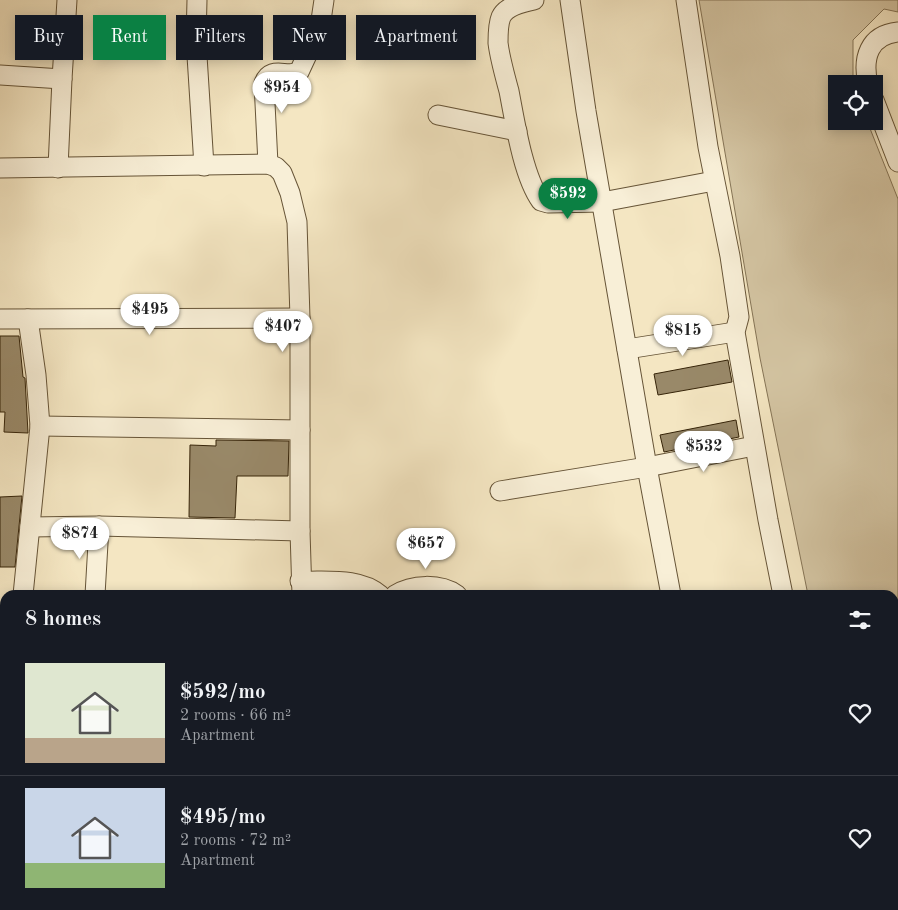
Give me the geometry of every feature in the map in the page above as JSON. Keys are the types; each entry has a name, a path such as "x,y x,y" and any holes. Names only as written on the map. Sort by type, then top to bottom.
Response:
{"street":[{"path":"58,168 67,0"},
{"path":"197,0 196,40 204,166"},
{"path":"268,164 264,83 270,74 276,72 295,74 299,72 320,27 324,0"},
{"path":"534,0 524,2 502,14 498,25 498,43 517,131 530,180 541,201 548,203 602,202 714,181"},
{"path":"570,0 586,111 670,590"},
{"path":"686,0 696,80 730,256 739,317 735,332 754,446 782,590"},
{"path":"866,75 865,70 868,54 876,40 887,33 898,32"},
{"path":"0,75 62,79"},
{"path":"438,115 517,131"},
{"path":"883,123 898,162"},
{"path":"0,168 268,164 282,172 290,193 297,222 300,318 301,588 359,584 373,590"},
{"path":"0,320 300,318"},
{"path":"24,590 40,426 36,375 28,319"},
{"path":"627,349 735,332"},
{"path":"40,426 300,430"},
{"path":"500,491 754,446"},
{"path":"30,527 99,526 300,531"},
{"path":"95,590 99,526"},
{"path":"406,590 413,587 433,587 446,590"}],"shaded area":[{"path":"699,0 898,0 898,12 884,9 853,40 853,75 828,75 828,130 871,130 898,199 898,590 807,590 760,358"}],"building":[{"path":"0,336 19,336 23,377 25,378 28,433 4,432 5,412 0,412"},
{"path":"728,360 732,382 658,395 654,374"},
{"path":"736,420 739,437 664,452 660,435"},
{"path":"216,440 289,441 288,476 237,476 235,518 189,517 190,445 216,446"},
{"path":"22,496 15,567 0,567 0,497"}]}
